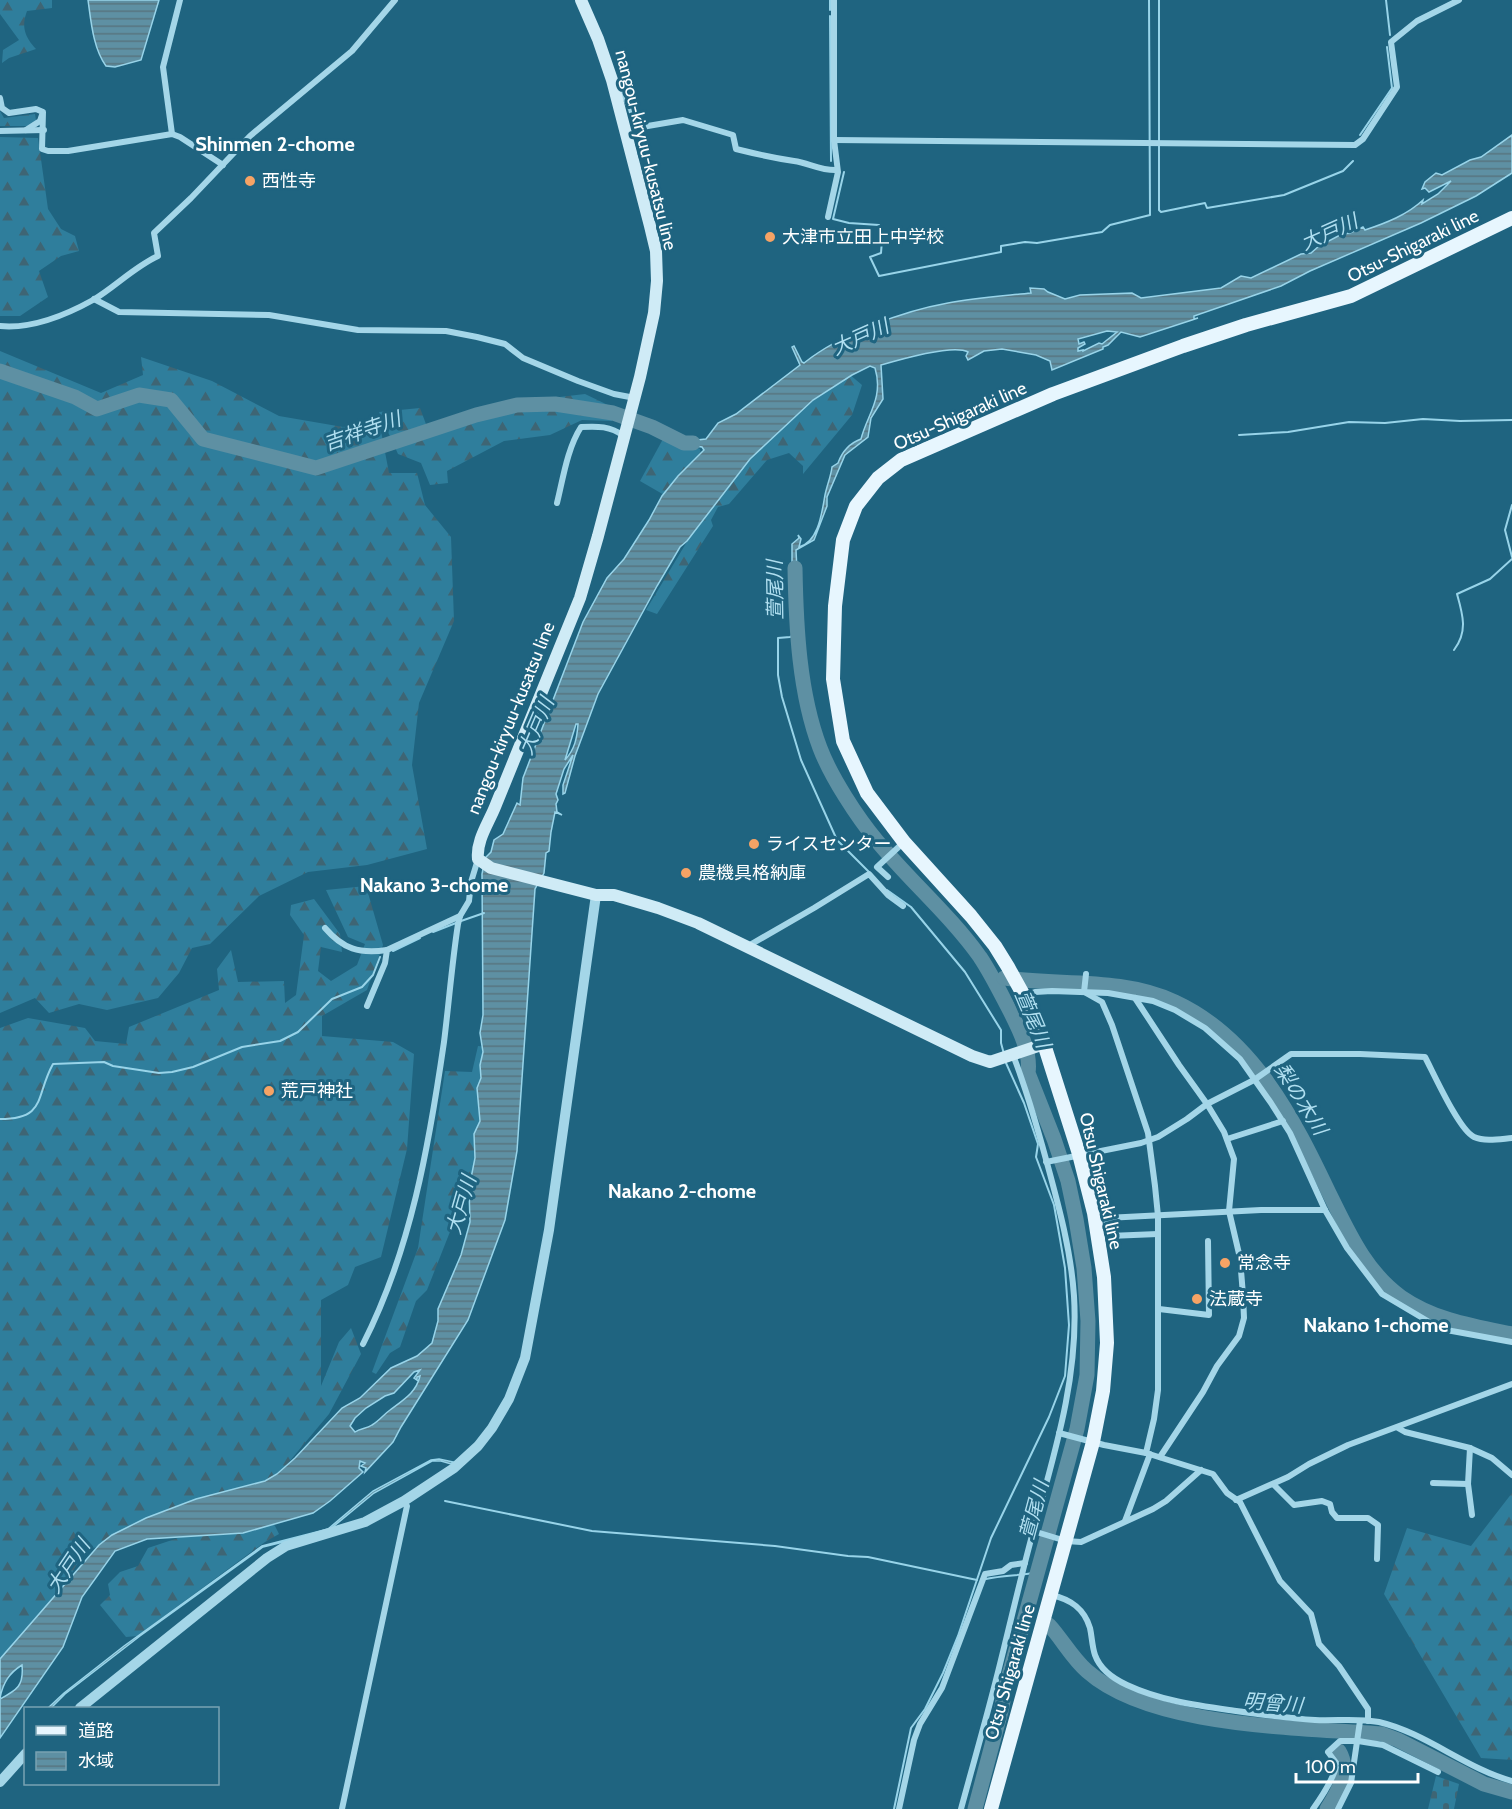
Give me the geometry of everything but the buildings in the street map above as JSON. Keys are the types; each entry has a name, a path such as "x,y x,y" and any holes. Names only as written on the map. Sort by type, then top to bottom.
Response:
{"main road":[{"name":"nangou-kiryuu-kusatsu line","path":"481,861 477,849 480,840 580,598 625,434 654,313 657,281 656,251 612,80 581,0"},
{"name":"Otsu-Shigaraki line","path":"1022,992 995,946 971,916 901,844 867,793 843,741 833,679 835,606 843,540 856,506 878,478 901,460 929,447 1053,394 1246,325 1351,296 1512,218"},
{"path":"481,861 491,868 596,895 614,896 658,908 698,923 972,1056 990,1062 1042,1044"},
{"name":"Otsu Shigaraki line","path":"991,1809 1051,1595 1063,1540 1090,1441 1102,1391 1107,1343 1102,1227 1075,1155 1042,1044 1022,992"}],"street":[{"path":"172,134 163,67 180,0"},
{"path":"0,326 12,327 28,324 64,313 94,299 158,256 154,233 250,136 352,51 395,0"},
{"path":"828,217 837,170 834,140 834,0"},
{"path":"834,140 1355,144 1363,139 1397,87 1391,42 1417,21 1459,0"},
{"path":"612,80 618,83 631,109 636,128 683,120 733,135 736,149 781,160 795,161 825,171 837,170"},
{"path":"0,98 2,108 9,113 36,108 43,112"},
{"path":"43,112 42,149 48,151 68,151 172,134 223,165"},
{"path":"25,130 40,121 43,112"},
{"path":"0,131 44,130"},
{"path":"94,299 119,312 269,315 358,330 446,331 505,344 523,358 614,394 634,398"},
{"path":"557,503 565,471 581,428 597,426 613,428 625,434"},
{"path":"888,877 877,867 901,844"},
{"path":"363,1344 379,1313 413,1211 427,1148 444,1042 459,920 469,901 471,882 481,861"},
{"path":"748,946 869,874 888,895 903,906"},
{"path":"81,1707 267,1558 286,1546 365,1522 404,1501 454,1468 478,1446 492,1428 509,1399 525,1358 549,1230 596,895"},
{"path":"325,928 336,940 352,949 387,950 459,920"},
{"path":"368,1006 385,963 387,950"},
{"path":"1085,992 1086,974"},
{"path":"1022,992 1108,993 1153,1001 1174,1010 1204,1028 1222,1041 1256,1079 1290,1133 1328,1213 1357,1264 1383,1294 1391,1301 1441,1329 1512,1342"},
{"path":"1085,992 1102,1002 1112,1024 1149,1140 1158,1216 1158,1390 1148,1454 1125,1521"},
{"path":"1135,998 1207,1104 1227,1139 1234,1160 1229,1211 1240,1258 1243,1295 1244,1317 1239,1336 1217,1366 1203,1392 1160,1457"},
{"path":"1046,1162 1158,1137 1207,1104 1256,1079 1291,1054 1360,1054 1425,1058 1460,1123 1472,1136 1486,1139 1512,1138"},
{"path":"961,1809 1052,1469 1061,1433 1071,1372 1074,1297 1068,1251 1059,1205 1035,1118 1014,1055"},
{"path":"1227,1139 1283,1121"},
{"path":"1158,1234 1109,1236 1102,1227 1106,1218 1229,1211 1328,1213"},
{"path":"1159,1309 1209,1315 1208,1241"},
{"path":"1236,1500 1273,1484 1328,1454 1512,1384"},
{"path":"1398,1428 1470,1448 1492,1458 1512,1475"},
{"path":"1061,1433 1160,1457 1213,1474 1227,1492 1240,1502 1280,1581 1311,1614 1319,1644 1339,1666 1368,1709 1368,1721"},
{"path":"1470,1448 1468,1484 1472,1515"},
{"path":"1035,1532 1063,1540 1081,1542 1140,1516 1166,1501 1201,1470"},
{"path":"1433,1483 1468,1484"},
{"path":"1273,1484 1294,1505 1322,1501 1330,1504 1337,1518 1368,1518 1378,1525 1377,1559"},
{"path":"342,1809 407,1506 404,1501"},
{"path":"899,1809 914,1740 920,1724 942,1688 986,1575 1004,1572 1011,1565 1025,1563"},
{"path":"1051,1595 1065,1598 1085,1614 1095,1656 1110,1676 1128,1685 1160,1697 1189,1704 1283,1718 1360,1724 1368,1721 1378,1722 1403,1730 1470,1765 1512,1782"},
{"path":"1338,1809 1351,1783 1360,1724"},
{"path":"1313,1809 1336,1768 1328,1752 1340,1741 1358,1739 1383,1745 1438,1772"},
{"path":"0,1782 24,1755"}],"green space":[{"path":"0,0 52,0 52,8 27,11 24,22 25,32 36,49 9,58 2,63 3,50 19,40 0,14"},
{"path":"0,111 4,118 35,114 37,126 0,126"},
{"path":"0,137 38,138 48,209 61,229 75,236 79,251 61,256 39,271 48,297 20,316 0,316"},
{"path":"0,351 101,393 143,375 141,357 212,381 279,416 343,427 374,423 381,431 389,473 417,473 425,505 451,537 454,621 419,703 412,765 427,849 367,865 308,872 259,896 210,944 192,948 179,973 158,998 107,1010 79,1004 49,1013 35,998 0,1013"},
{"path":"849,374 862,385 852,415 803,474 803,466 789,453 767,460 729,504 718,507 711,520 713,526 657,614 646,610 700,520 748,459 812,398"},
{"path":"585,394 612,407 612,421 582,420 550,435 504,441 447,471 448,483 430,485 421,463 398,454 379,412 420,408 430,435 517,402"},
{"path":"678,438 700,449 702,460 666,496 640,481 663,439"},
{"path":"366,886 383,945 367,990 322,1016 322,1036 393,1042 414,1054 407,1149 381,1257 355,1267 348,1285 321,1300 321,1386 339,1342 351,1328 361,1354 329,1414 273,1481 212,1500 84,1552 52,1607 0,1670 0,1028 28,1018 85,1028 95,1041 126,1044 129,1027 219,990 217,969 231,950 238,982 284,981 285,1003 296,995 304,935 290,915 291,905 314,899 340,934 342,952 321,947 318,971 331,981 357,965 365,944 348,937 326,890"},
{"path":"478,1046 487,1047 476,1173 465,1209 457,1214 427,1290 416,1301 400,1347 390,1353 376,1374 372,1372 418,1248 445,1071 472,1072"},
{"path":"1512,1493 1512,1760 1481,1758 1384,1594 1407,1528 1471,1546"},
{"path":"269,1520 279,1534 137,1636 126,1637 100,1605 110,1595 108,1584 120,1572 138,1566 148,1548 181,1537 193,1529"},
{"path":"1436,1776 1459,1784 1454,1809 1428,1809"}],"water":[{"path":"88,0 159,0 141,60 115,67 106,66 95,43"},
{"name":"大戸川","path":"1512,135 1512,173 1476,196 1281,286 1194,316 1194,319 1198,318 1140,337 1121,332 1103,349 1052,370 1050,361 1036,355 1002,349 984,351 968,360 966,356 968,352 951,350 881,365 883,399 871,418 868,437 845,455 827,497 827,506 814,540 796,550 798,592 792,581 792,544 799,538 798,535 801,539 799,547 806,544 815,533 821,517 832,467 838,463 847,448 861,439 876,397 875,368 870,366 852,375 813,400 750,459 680,547 657,586 598,694 563,794 563,785 573,755 564,769 556,794 557,812 562,815 555,812 544,873 535,889 517,1151 505,1220 468,1320 393,1442 365,1472 366,1468 361,1466 365,1463 360,1461 359,1468 363,1472 313,1513 243,1533 147,1539 115,1551 82,1597 63,1647 0,1738 0,1699 18,1687 22,1678 22,1665 10,1675 0,1698 0,1659 99,1545 112,1535 146,1518 196,1499 265,1481 277,1474 342,1408 360,1398 391,1368 417,1356 432,1343 438,1321 438,1309 461,1255 470,1222 469,1188 475,1158 474,1134 480,1121 477,1088 481,1078 480,1065 483,1052 480,1033 483,1015 482,874 485,858 491,852 494,840 503,834 517,803 520,805 523,778 583,622 607,578 624,559 662,496 704,450 702,447 682,444 673,439 687,441 706,439 718,423 736,414 800,365 792,347 794,346 804,363 854,333 892,318 948,303 1031,293 1030,288 1044,289 1065,299 1080,295 1132,293 1141,298 1221,288 1241,276 1251,278 1301,254 1311,253 1342,234 1363,227 1365,230 1396,218 1423,200 1422,204 1438,194 1451,181 1429,192 1425,188 1422,189 1425,182 1436,173 1442,175 1470,160 1481,157","holes":["1107,331 1117,332 1102,344 1078,351 1078,348 1085,344 1084,342 1079,344 1078,339","576,724 578,724 575,743 565,760","420,1370 414,1378 417,1380 420,1376 408,1396 370,1426 355,1432 350,1426 355,1418 366,1408 394,1393 414,1372"]},
{"path":"431,1460 453,1462 451,1464 432,1461 374,1493 328,1531 263,1547 140,1636 65,1694 52,1707 49,1707 64,1693 124,1646 262,1546 328,1529 373,1491"}],"waterway":[{"path":"830,0 830,10"},
{"path":"844,172 833,219 849,223 879,225 882,240 881,253 870,257 879,276 1001,252 1001,246 1025,242 1037,243 1102,232 1110,225 1150,215 1149,0"},
{"path":"1159,0 1159,210 1161,212 1205,203 1207,208 1284,195 1343,171 1353,161"},
{"path":"1386,0 1390,35"},
{"path":"830,16 831,161"},
{"path":"1360,135 1392,88 1387,47"},
{"name":"吉祥寺川","path":"0,371 75,397 97,409 139,395 171,400 203,439 316,468 476,415 517,405 555,404 613,413 652,427 684,443 693,443"},
{"path":"1239,435 1288,432 1349,422 1385,423 1423,419 1512,420"},
{"path":"1512,505 1505,530 1512,557"},
{"path":"1454,650 1463,630 1457,594 1490,579 1512,559"},
{"name":"萱尾川","path":"795,568 796,613 803,682 807,705 820,748 838,784 861,820 980,957 1011,1013 1026,1050 1028,1073 1068,1181 1084,1268 1088,1321 1087,1375 1077,1429 1006,1686 975,1809"},
{"path":"797,634 778,638 778,675 782,697 801,760 837,840 870,873"},
{"path":"887,890 911,907 965,972 1001,1030 1004,1054"},
{"path":"461,921 484,913"},
{"path":"433,932 456,923"},
{"path":"393,951 420,938"},
{"path":"0,1119 15,1118 33,1110 53,1064 104,1062 113,1066 159,1073 172,1072 193,1067 242,1047 280,1041 298,1032 332,999 362,987 373,975 380,957"},
{"name":"梨の木川","path":"1004,978 1134,989 1175,1002 1203,1018 1227,1037 1268,1083 1301,1137 1359,1250 1388,1287 1414,1305 1440,1317 1512,1334"},
{"path":"894,1809 911,1728 925,1709 943,1673 991,1538 1049,1417 1065,1376 1069,1325 1065,1268 1054,1205 1036,1157 1038,1144 1024,1103 1006,1063"},
{"path":"445,1501 592,1531 775,1546 868,1557 977,1580"},
{"path":"986,1579 1038,1572"},
{"name":"明曾川","path":"1049,1625 1087,1671 1115,1690 1148,1704 1227,1721 1382,1734 1484,1784 1512,1792"},
{"path":"1327,1809 1342,1781 1344,1766 1339,1751"}],"place":[{"name":"西性寺","path":"250,181"},
{"name":"大津市立田上中学校","path":"770,237"},
{"name":"ライスセンター","path":"754,844"},
{"name":"農機具格納庫","path":"686,873"},
{"name":"荒戸神社","path":"269,1091"},
{"name":"常念寺","path":"1225,1263"},
{"name":"法蔵寺","path":"1197,1299"}],"district":[{"name":"Shinmen 2-chome","path":"275,144"},
{"name":"Nakano 3-chome","path":"434,885"},
{"name":"Nakano 2-chome","path":"682,1191"},
{"name":"Nakano 1-chome","path":"1376,1325"}]}
